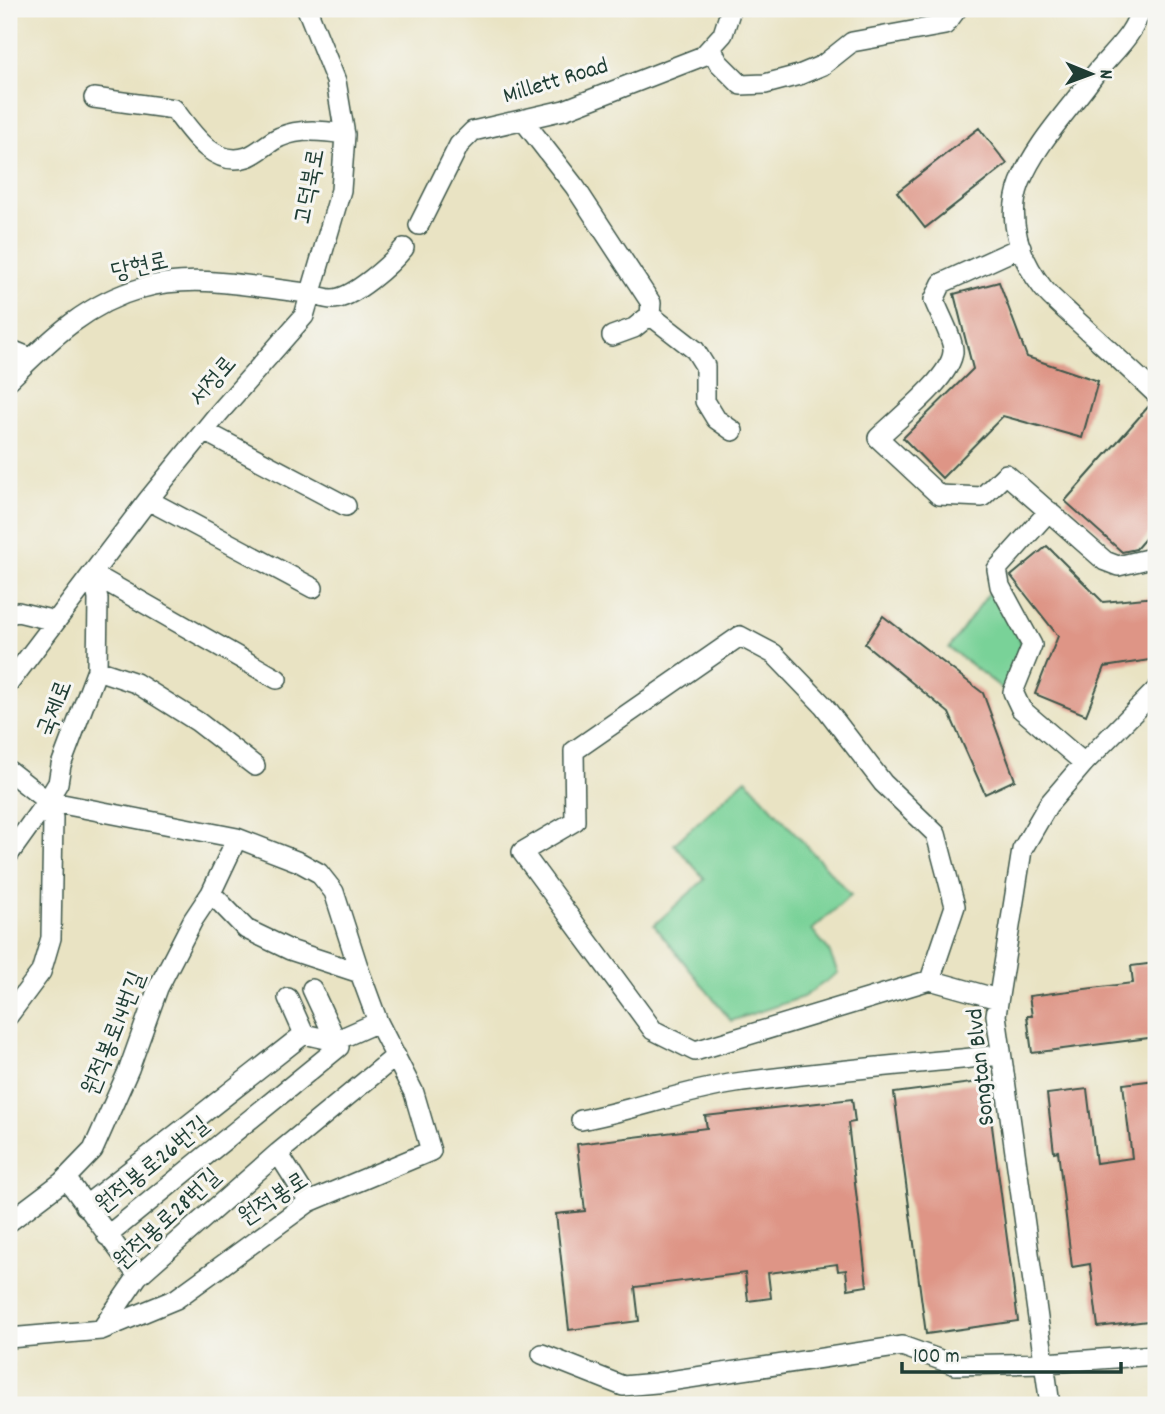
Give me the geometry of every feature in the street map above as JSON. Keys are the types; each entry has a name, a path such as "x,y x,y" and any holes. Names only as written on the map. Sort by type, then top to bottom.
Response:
{"street":[{"name":"고덕북로","path":"307,9 336,81 345,134 341,190 311,294"},
{"name":"Millett Road","path":"419,225 459,145 473,131 576,105 703,56 723,34 731,9"},
{"path":"711,47 718,62 741,85 765,84 823,65 852,42 945,25 957,9"},
{"path":"1140,9 1139,19 1037,153 1020,184 1014,208 1015,232 1043,288 1156,394"},
{"path":"94,98 174,109 197,139 212,152 230,160 248,157 281,136 314,130 345,134"},
{"path":"523,120 575,187 651,303 650,315 635,328 612,336"},
{"path":"1021,247 942,283 934,300 953,349 950,365 878,438 939,495 982,497 1006,474 1105,561 1118,566 1156,556"},
{"path":"311,294 334,299 362,286 390,265 404,248"},
{"name":"당현로","path":"9,380 78,317 109,299 144,288 179,282 231,283 311,294"},
{"name":"서정로","path":"9,683 148,500 304,316 311,294"},
{"path":"650,315 695,350 705,366 705,401 716,419 733,431"},
{"path":"9,349 31,358"},
{"path":"204,431 346,506"},
{"path":"148,500 313,588"},
{"path":"1049,511 997,569 1000,586 1032,645 1013,692 1021,709 1084,763"},
{"path":"93,574 277,679"},
{"name":"국제로","path":"47,801 58,783 61,765 97,670 97,599 93,574"},
{"path":"9,614 18,612 55,621"},
{"path":"930,980 955,906 936,834 883,783 824,706 774,654 740,636 574,751 575,821 522,852 653,1030 695,1051 930,980 999,999"},
{"path":"97,670 136,683 198,722 255,766"},
{"name":"Songtan Blvd","path":"1050,1405 996,1015 1022,850 1048,805 1084,763 1156,690"},
{"name":"원적봉로","path":"9,771 47,801 237,838 299,862 319,873 334,892 378,1022 414,1093 431,1151 309,1202 176,1299 102,1330 9,1338"},
{"path":"9,854 47,801"},
{"path":"9,1015 41,972 51,938 53,818 47,801"},
{"name":"원적봉로14번길","path":"9,1222 66,1178 93,1150 128,1069 158,988 193,920 211,893 237,838"},
{"path":"211,893 246,929 290,950 360,974"},
{"path":"312,989 335,1041"},
{"path":"288,998 304,1034 335,1041"},
{"name":"원적봉로26번길","path":"304,1034 85,1206 107,1236 339,1047 335,1041 378,1022"},
{"path":"581,1120 734,1084 1001,1055"},
{"name":"원적봉로28번길","path":"102,1330 138,1276 278,1153 396,1056"},
{"path":"278,1153 309,1202"},
{"path":"66,1178 85,1206"},
{"path":"107,1236 138,1276"},
{"path":"542,1354 622,1386 902,1346 955,1365 1156,1356"}],"green space":[{"path":"991,590 1012,623 1023,647 1004,690 949,648"},
{"path":"746,779 851,895 812,930 828,949 838,973 803,997 731,1021 654,925 705,879 674,844"}],"building":[{"path":"979,128 1007,164 925,228 897,192"},
{"path":"999,282 1027,357 1098,381 1082,438 1003,416 942,478 903,438 973,369 954,294"},
{"path":"1148,407 1156,414 1156,526 1136,549 1122,552 1065,501"},
{"path":"1047,546 1103,602 1156,597 1156,659 1105,667 1086,715 1035,694 1058,636 1011,576"},
{"path":"883,616 983,693 1015,780 985,794 949,713 865,644"},
{"path":"1156,963 1156,1037 1032,1053 1027,1016 1032,1016 1029,996 1133,983 1131,966"},
{"path":"1156,1080 1156,1320 1098,1327 1090,1264 1072,1267 1058,1151 1054,1152 1047,1094 1087,1089 1096,1163 1132,1158 1123,1084"},
{"path":"986,1081 1018,1321 926,1334 894,1093"},
{"path":"852,1099 855,1122 848,1123 867,1286 848,1289 846,1270 838,1271 837,1264 768,1273 771,1298 748,1301 745,1273 635,1287 639,1321 569,1330 556,1214 585,1211 577,1144 707,1128 705,1116"}]}
